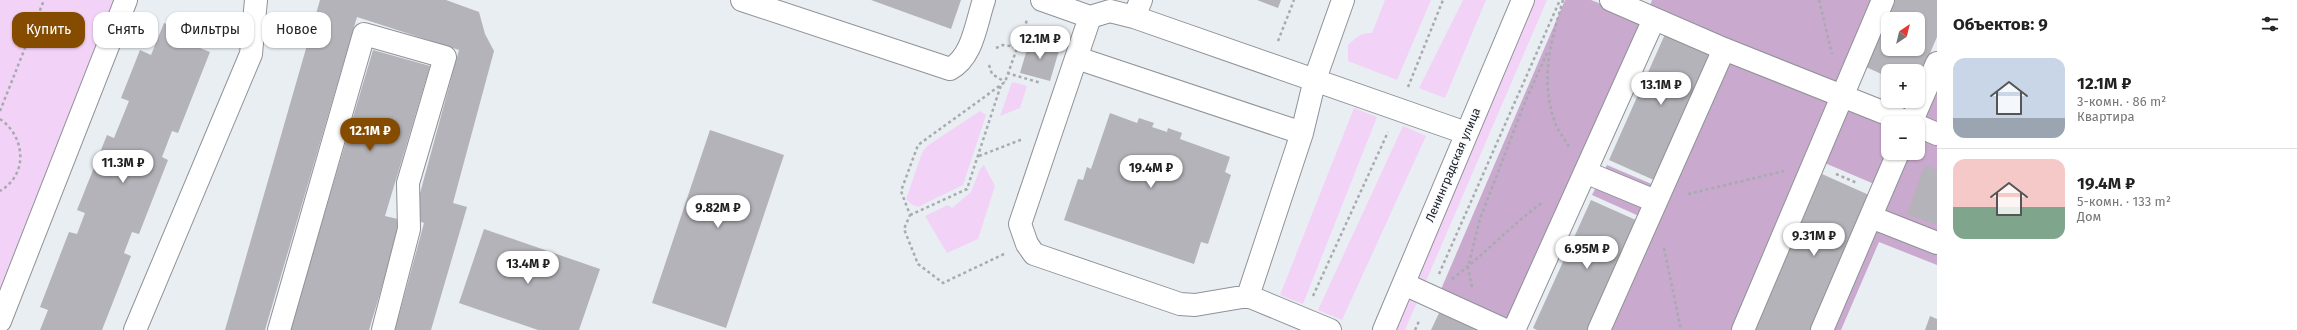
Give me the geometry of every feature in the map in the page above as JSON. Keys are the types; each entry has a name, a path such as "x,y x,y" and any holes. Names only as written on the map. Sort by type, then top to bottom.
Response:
{"street":[{"path":"0,321 126,0"},
{"path":"742,0 950,69 956,66 967,52 984,0"},
{"path":"1248,296 1302,132 1315,79 1343,0"},
{"name":"Ленинградская улица","path":"1384,330 1523,0"},
{"path":"1611,0 1645,10 1724,49 1894,116"},
{"path":"1743,330 1883,0"},
{"path":"135,330 251,54 250,2"},
{"path":"1036,7 1090,17 1110,11 1137,9 1270,63 1466,133"},
{"path":"1404,284 1503,329 1585,172 1645,10"},
{"path":"1090,17 1020,224 1027,244 1034,254 1185,305 1248,296 1330,330"},
{"path":"279,330 364,34 445,57 408,183 409,229 383,330"},
{"path":"1599,330 1655,201 1724,49"},
{"path":"1076,58 1302,132"},
{"path":"1914,116 1937,63"},
{"path":"1925,129 1937,134"},
{"path":"1822,330 1895,160"},
{"path":"1585,172 1655,201"},
{"path":"1871,217 1937,243"}],"path":[{"path":"0,111 44,0"},
{"path":"1270,63 1294,0"},
{"path":"1303,319 1398,109 1443,0"},
{"path":"1476,294 1472,288 1468,267 1480,219 1523,107 1548,51 1561,0"},
{"path":"1415,330 1561,0"},
{"path":"1819,0 1833,59"},
{"path":"910,215 901,192 918,146 1005,82 1017,47 1036,7"},
{"path":"992,52 1003,45 1017,47"},
{"path":"1548,51 1546,77 1555,124 1585,172"},
{"path":"988,63 992,74 1005,82"},
{"path":"1008,74 1047,85"},
{"path":"1001,85 967,189 910,215 904,229 918,264 943,283 1027,244"},
{"path":"0,119 9,125 17,137 21,150 20,164 15,177 0,191"},
{"path":"979,156 1029,136"},
{"path":"1655,201 1814,164 1881,193"},
{"path":"1430,296 1468,267 1518,220 1548,198"},
{"path":"1662,240 1672,294 1681,330"}],"shaded area":[{"path":"0,0 121,0 116,12 93,12 93,48 102,48 0,303"},
{"path":"1385,0 1431,0 1397,80 1348,61 1348,45 1353,40 1365,33 1372,33"},
{"path":"1463,0 1486,0 1445,98 1419,88"},
{"path":"1533,0 1547,0 1405,330 1393,330"},
{"path":"1565,0 1591,0 1645,21 1509,327 1439,294"},
{"path":"1652,0 1874,0 1838,89 1650,6"},
{"path":"1726,55 1836,98 1738,330 1604,330"},
{"path":"1012,82 1027,86 1020,108 1000,116"},
{"path":"1937,83 1937,126 1925,122 1925,116 1923,116"},
{"path":"1845,102 1881,120 1881,160 1886,160 1879,186 1820,161"},
{"path":"1354,108 1377,117 1303,304 1280,295"},
{"path":"980,111 986,115 963,185 918,207 911,204 906,199 922,153 927,146"},
{"path":"1403,126 1426,136 1342,320 1318,310"},
{"path":"1925,134 1937,139 1937,265 1879,242 1841,330 1826,330 1903,160 1925,160"},
{"path":"984,165 995,186 978,239 947,253 925,216 948,205 952,208 971,192 980,169"},
{"path":"1607,165 1654,185 1639,216 1592,195"}],"building":[{"path":"320,0 446,0 479,12 485,34 494,51 453,203 467,207 431,330 395,330 424,223 413,219 459,50 357,17 265,330 225,330 306,48 331,48 331,12 317,12"},
{"path":"871,0 961,0 951,29"},
{"path":"1257,0 1281,0 1278,8"},
{"path":"1895,0 1937,0 1937,37 1925,65 1881,64 1881,74 1866,67 1881,32 1881,56 1925,56 1925,12 1890,12"},
{"path":"164,23 166,24 166,48 200,48 210,52 178,133 172,131 162,157 168,160 139,234 132,232 124,253 131,256 102,330 40,330 48,310 40,307 69,232 77,234 85,213 77,210 107,135 114,138 129,101 121,98 140,50 151,55 154,48 158,48 158,38"},
{"path":"1666,32 1713,53 1656,181 1609,160"},
{"path":"1030,39 1060,47 1050,81 1020,73"},
{"path":"373,50 430,66 385,216 402,220 369,330 290,330"},
{"path":"1110,113 1137,123 1139,118 1154,123 1152,127 1167,132 1168,128 1182,133 1180,139 1230,157 1225,172 1231,175 1208,244 1201,242 1194,264 1064,220 1078,179 1083,180 1087,167 1091,169"},
{"path":"710,130 784,155 726,328 652,303"},
{"path":"1925,165 1937,170 1937,225 1907,214"},
{"path":"1822,174 1869,195 1811,330 1755,330"},
{"path":"1591,200 1638,221 1589,330 1537,330 1533,328"},
{"path":"484,229 600,269 579,330 538,330 459,303"},
{"path":"1440,311 1484,330 1431,330"},
{"path":"1930,316 1937,319 1937,330 1925,330"}]}
